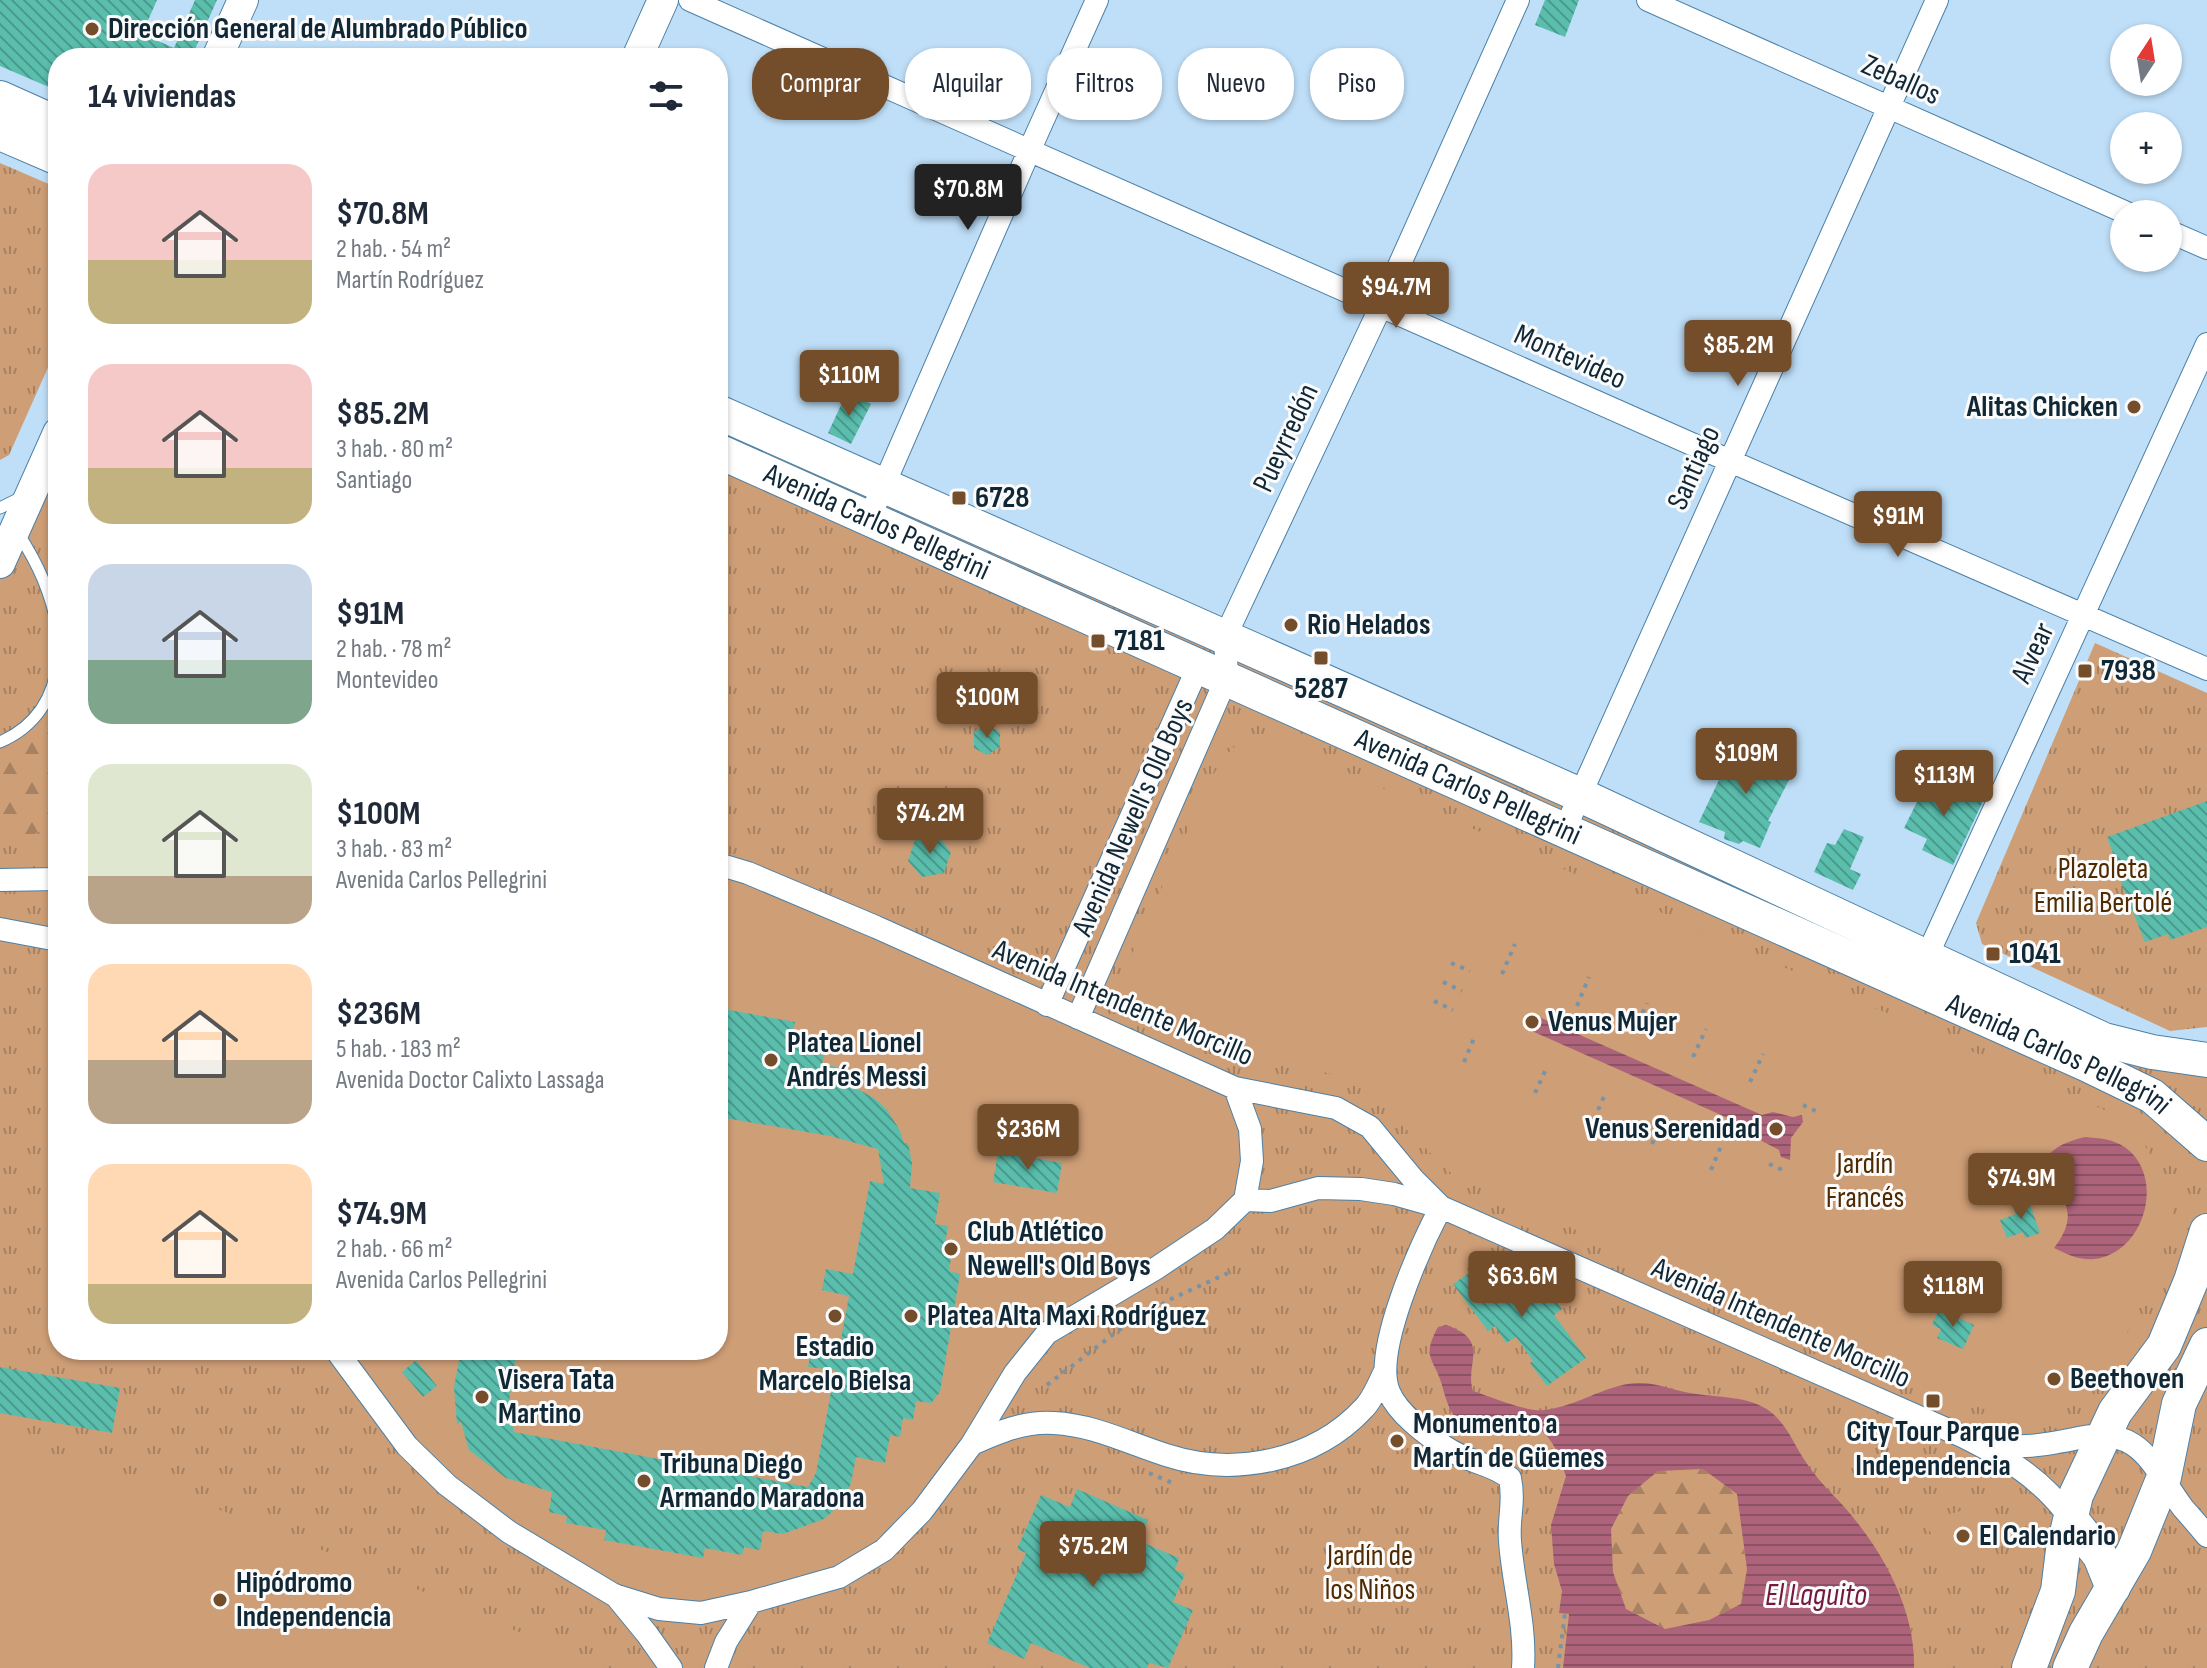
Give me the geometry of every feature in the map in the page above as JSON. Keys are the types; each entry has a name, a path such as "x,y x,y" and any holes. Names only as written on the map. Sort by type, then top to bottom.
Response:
{"main road":[{"path":"221,48 243,0"},
{"path":"641,48 663,0"},
{"path":"0,98 48,120"},
{"path":"0,133 48,154"},
{"name":"Avenida Carlos Pellegrini","path":"728,416 1580,795 2152,1096 2207,1144"},
{"path":"0,563 8,519 33,490 48,456"},
{"name":"Avenida Carlos Pellegrini","path":"728,456 1565,829 1920,972 2104,1040 2152,1052 2207,1060"},
{"path":"2029,1668 2058,1591 2076,1495 2115,1412 2164,1346 2191,1281 2207,1231"},
{"path":"2070,1668 2086,1633 2134,1551 2164,1477 2179,1404 2207,1345"},
{"path":"2071,1519 2100,1556 2113,1588"}],"street":[{"name":"Montevideo","path":"690,0 2207,669"},
{"path":"869,519 1097,0"},
{"name":"Pueyrredón","path":"1225,637 1381,306 1518,0"},
{"name":"Zeballos","path":"1648,0 2110,206"},
{"name":"Santiago","path":"1565,829 1937,0"},
{"path":"2182,237 2207,248"},
{"name":"Alvear","path":"1920,972 2207,344"},
{"name":"Avenida Newell's Old Boys","path":"1078,1018 1225,637"},
{"name":"Avenida Newell's Old Boys","path":"1047,1005 1213,671"},
{"name":"Avenida Intendente Morcillo","path":"728,867 876,927 1235,1088 1336,1108 1370,1127 1441,1207 1962,1436 2009,1460 2035,1478 2055,1496 2071,1519"},
{"path":"0,880 48,879"},
{"path":"0,929 48,938"},
{"path":"343,1360 407,1446 447,1485 509,1532 614,1595 659,1609 701,1613 839,1577 884,1550 922,1511 972,1444 1015,1373 1047,1333 1203,1237 1245,1200 1252,1161 1250,1129 1235,1088"},
{"path":"972,1444 1015,1425 1054,1423 1099,1430 1167,1456 1210,1466 1260,1464 1304,1449 1340,1428 1366,1407 1385,1371 1396,1317 1420,1247 1441,1207 1361,1189 1318,1188 1271,1201 1245,1200"},
{"path":"1385,1371 1388,1391 1399,1409 1443,1447 1469,1461 1496,1467 1510,1478 1514,1497 1509,1522 1510,1545 1524,1648 1523,1668"},
{"path":"2105,1434 2135,1446 2151,1460 2183,1508 2207,1536"},
{"name":"Avenida Intendente Morcillo","path":"1962,1436 2010,1448 2105,1434"},
{"path":"614,1595 671,1668"},
{"path":"716,1668 726,1642 751,1602"}],"lane":[{"path":"8,519 33,557 48,589"},
{"path":"0,742 22,731 42,710 48,696"}],"path":[{"path":"1502,974 1515,944"},
{"path":"1451,963 1470,971"},
{"path":"1577,1006 1589,977"},
{"path":"1443,982 1462,991"},
{"path":"1434,1001 1453,1010"},
{"path":"1634,1031 1647,1003"},
{"path":"1693,1057 1706,1029"},
{"path":"1464,1062 1475,1036"},
{"path":"1750,1082 1763,1054"},
{"path":"1535,1093 1547,1067"},
{"path":"1594,1119 1606,1092"},
{"path":"1803,1105 1820,1113"},
{"path":"1652,1144 1664,1118"},
{"path":"1711,1170 1722,1144"},
{"path":"1769,1164 1785,1171"},
{"path":"1047,1385 1119,1330 1171,1299 1228,1273"},
{"path":"1136,1468 1175,1484"},
{"path":"1558,1668 1565,1613"}],"green space":[{"path":"0,163 48,184 48,367 9,455 0,460"},
{"name":"Jardín de los Niños","path":"728,417 2104,1040 2207,1060 2207,1668 0,1668 0,563 48,455 48,1360 728,1360"},
{"name":"Plazoleta Emilia Bertolé","path":"2095,643 2207,693 2207,1027 2170,1031 1982,944 1976,923"},
{"path":"48,714 48,829 27,836 0,839 0,755 36,736"},
{"name":"Jardín Francés","path":"1251,739 1279,742 2111,1113 2139,1136 2160,1170 2174,1210 2166,1244 2113,1365 2063,1403 2032,1417 2004,1415 1961,1402 1453,1175 1371,1095 1341,1076 1238,1053 1128,1005 1120,996 1119,983 1201,800 1221,760 1235,746"},
{"name":"Club Atlético Newell's Old Boys","path":"728,868 1235,1088 1250,1129 1245,1200 1047,1333 884,1550 751,1602 659,1609 447,1485 344,1360 728,1360"},
{"name":"Hipódromo Independencia","path":"0,1445 75,1459 199,1502 605,1668 0,1668"},
{"path":"1703,1469 1737,1494 1747,1569 1741,1604 1709,1620 1665,1630 1626,1609 1613,1573 1611,1529 1628,1496 1658,1471"},
{"path":"1987,1504 2006,1540 1945,1564 1923,1521"}],"water":[{"path":"1532,1014 1762,1115 1773,1112 1793,1117 1802,1115 1803,1122 1791,1138 1790,1160 1781,1157 1779,1150 1762,1141 1755,1130 1525,1028 1526,1016"},
{"path":"2085,1137 2111,1141 2126,1148 2138,1161 2145,1177 2147,1195 2137,1229 2126,1243 2112,1254 2095,1259 2074,1256 2054,1248 2066,1225 2066,1206 2054,1190 2033,1176 2054,1150"},
{"name":"El Laguito","path":"1446,1325 1460,1331 1472,1345 1473,1391 1518,1406 1537,1410 1556,1408 1613,1388 1644,1383 1744,1400 1764,1407 1784,1427 1813,1472 1853,1517 1881,1556 1909,1622 1914,1668 1563,1668 1569,1614 1559,1613 1562,1591 1554,1564 1551,1525 1566,1476 1562,1465 1549,1439 1526,1421 1514,1417 1504,1428 1483,1433 1473,1432 1458,1422 1448,1405 1431,1358 1430,1345 1438,1327","holes":["1703,1469 1737,1494 1747,1569 1741,1604 1709,1620 1665,1629 1626,1609 1613,1572 1611,1529 1628,1496 1658,1471"]}],"building":[{"name":"Dirección General de Alumbrado Público","path":"0,0 157,0 142,34 174,48 48,48 48,87 0,66"},
{"name":"Dirección General de Alumbrado Público","path":"195,0 217,0 196,48 174,48"},
{"path":"1545,0 1579,0 1565,37 1535,25"},
{"path":"847,392 871,404 851,444 828,433"},
{"path":"987,725 1000,732 1000,747 987,755 974,748 974,732"},
{"path":"1736,744 1780,760 1777,765 1793,772 1768,821 1771,822 1760,848 1743,841 1739,844 1724,839 1725,832 1699,822"},
{"path":"1931,774 1984,799 1953,865 1922,850 1927,839 1904,828"},
{"path":"2207,801 2207,927 2170,940 2168,934 2145,942 2116,870 2119,870 2107,837"},
{"path":"1844,829 1864,837 1850,869 1861,874 1853,890 1814,872 1827,843 1835,845"},
{"path":"937,835 951,852 944,873 922,877 908,861 915,840"},
{"path":"728,1010 795,1022 792,1040 809,1043 807,1052 824,1055 822,1064 847,1069 845,1082 874,1098 887,1110 904,1143 908,1143 912,1163 910,1188 940,1193 935,1224 948,1226 944,1250 952,1251 949,1271 960,1274 940,1392 931,1403 916,1401 913,1420 903,1418 900,1437 890,1435 885,1463 856,1457 851,1483 842,1503 824,1519 783,1534 763,1531 760,1550 744,1547 742,1555 705,1548 703,1558 604,1540 606,1530 566,1523 567,1516 549,1512 552,1492 506,1478 469,1450 461,1422 457,1424 454,1387 459,1360 515,1360 508,1408 514,1432 808,1487 816,1473 835,1370 808,1367 812,1345 839,1350 849,1296 822,1290 826,1269 853,1274 870,1181 884,1184 878,1149 830,1136 728,1119"},
{"path":"998,1152 1062,1163 1057,1193 993,1182"},
{"path":"2028,1199 2040,1233 2025,1238 2023,1232 2007,1238 2000,1220 2016,1214 2012,1204"},
{"path":"1484,1263 1525,1280 1539,1300 1550,1293 1562,1309 1554,1315 1586,1358 1547,1386 1516,1337 1506,1343 1495,1326 1488,1331 1453,1284"},
{"path":"1939,1309 1974,1325 1963,1349 1937,1338 1941,1329 1932,1325"},
{"path":"416,1360 437,1386 423,1397 402,1372"},
{"path":"0,1367 120,1388 112,1433 0,1413"},
{"path":"1077,1489 1148,1520 1139,1541 1179,1558 1175,1570 1185,1574 1173,1602 1193,1610 1168,1668 1149,1663 1147,1668 1090,1668 1031,1643 1024,1659 987,1643 1026,1553 1017,1549 1041,1495 1070,1507"}],"place":[{"name":"Dirección General de Alumbrado Público","path":"92,29"},
{"name":"Alitas Chicken","path":"2134,407"},
{"name":"6728","path":"959,498"},
{"name":"Rio Helados","path":"1291,625"},
{"name":"7181","path":"1098,641"},
{"name":"5287","path":"1321,658"},
{"name":"7938","path":"2085,671"},
{"name":"1041","path":"1993,954"},
{"name":"Venus Mujer","path":"1532,1022"},
{"name":"Platea Lionel Andrés Messi","path":"771,1060"},
{"name":"Venus Serenidad","path":"1776,1129"},
{"name":"Club Atlético Newell's Old Boys","path":"951,1249"},
{"name":"Estadio Marcelo Bielsa","path":"835,1316"},
{"name":"Platea Alta Maxi Rodríguez","path":"911,1316"},
{"name":"Beethoven","path":"2054,1379"},
{"name":"Visera Tata Martino","path":"482,1397"},
{"name":"City Tour Parque Independencia","path":"1933,1401"},
{"name":"Monumento a Martín de Güemes","path":"1397,1441"},
{"name":"Tribuna Diego Armando Maradona","path":"644,1481"},
{"name":"El Calendario","path":"1963,1536"},
{"name":"Hipódromo Independencia","path":"220,1600"}]}
